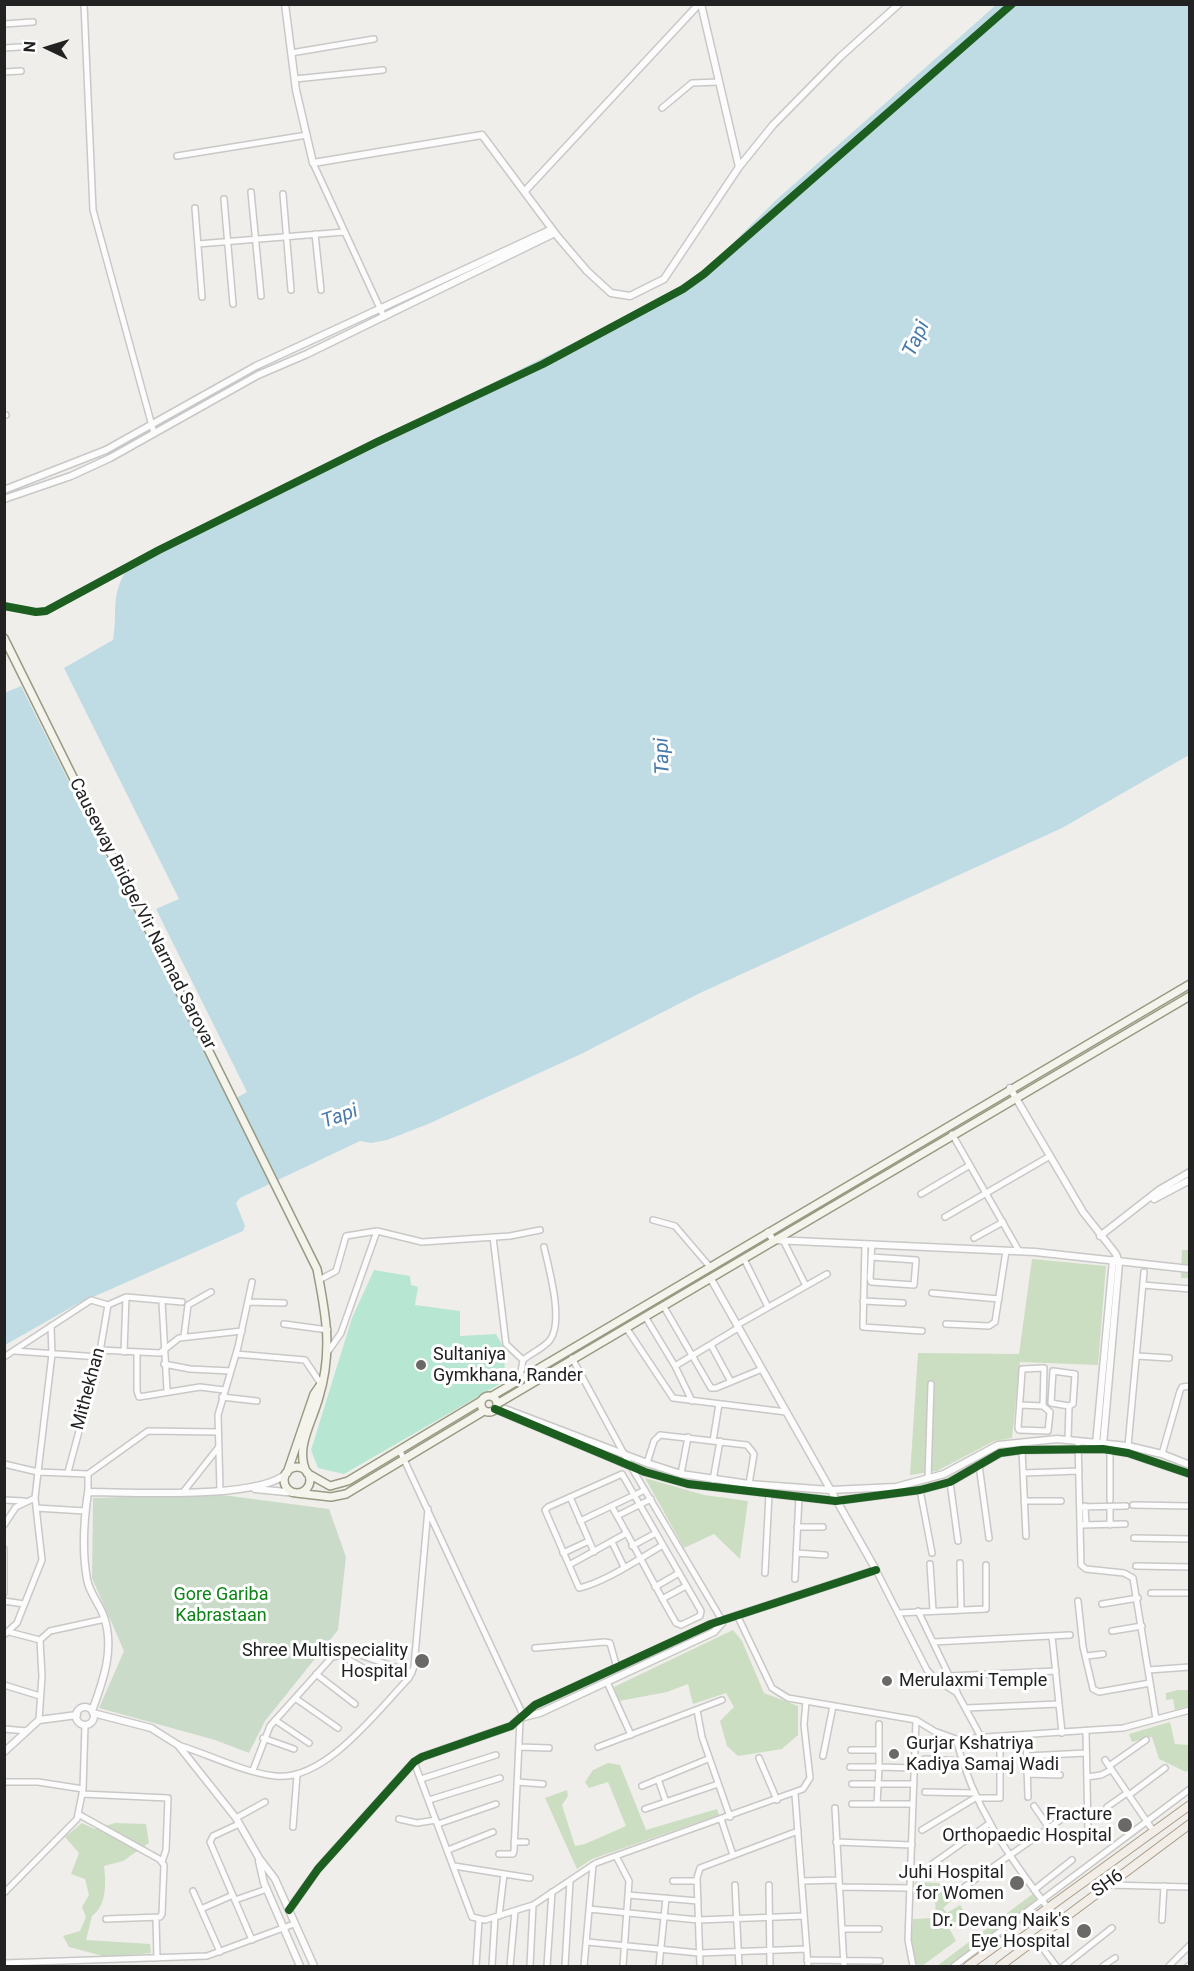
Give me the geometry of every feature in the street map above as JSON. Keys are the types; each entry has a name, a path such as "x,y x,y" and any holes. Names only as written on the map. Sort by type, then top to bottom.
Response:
{"main road":[{"name":"Causeway Bridge/Vir Narmad Sarovar","path":"5,638 318,1269 328,1330 327,1353 321,1384"},
{"path":"287,1473 297,1468 330,1486 340,1484 400,1451 484,1397 492,1396 1010,1088 1190,984"},
{"path":"321,1384 314,1394 285,1484 289,1490 296,1493 331,1497 346,1494 484,1411 496,1407 773,1240 1190,996"},
{"path":"296,1493 304,1491 309,1485 303,1460 303,1444 320,1395 321,1384"},
{"path":"492,1396 496,1407"},
{"path":"481,1401 484,1411"},
{"path":"969,1963 1190,1805"},
{"name":"SH6","path":"1004,1965 1035,1938 1190,1824"}],"street":[{"path":"84,4 93,210 154,433"},
{"path":"285,4 295,80 313,164 384,317"},
{"path":"700,4 739,167"},
{"path":"525,192 700,4"},
{"path":"313,164 482,135 587,271 611,293 630,296 664,279 739,167 773,124 840,57 899,4"},
{"path":"4,606 36,612 46,610 159,550 356,452 543,364 683,289 704,274 1012,4"},
{"path":"4,24 33,22"},
{"path":"291,53 374,39"},
{"path":"4,48 20,47"},
{"path":"295,80 383,70"},
{"path":"4,72 21,71"},
{"path":"662,108 692,82 719,82"},
{"path":"177,156 307,135"},
{"path":"251,192 261,296"},
{"path":"283,194 291,290"},
{"path":"224,199 233,304"},
{"path":"195,208 202,297"},
{"path":"4,490 106,450 256,366 554,231"},
{"path":"4,499 71,476 258,375 384,317 554,231"},
{"path":"198,244 344,232"},
{"path":"315,234 321,290"},
{"path":"1010,1088 1100,1236 1116,1254 1103,1446 1110,1503 1110,1525"},
{"path":"952,1134 1019,1251"},
{"path":"945,1217 1050,1156"},
{"path":"921,1194 970,1165"},
{"path":"1148,1202 1159,1190 1190,1172"},
{"path":"1100,1236 1148,1202 1190,1180"},
{"path":"653,1220 675,1226 707,1268 711,1279 876,1570 927,1670 935,1679 957,1693"},
{"path":"974,1238 1002,1222"},
{"path":"319,1280 336,1271 346,1236 377,1231 422,1242 540,1230"},
{"path":"327,1353 340,1333 377,1231"},
{"path":"768,1232 773,1240 1019,1251 1190,1269"},
{"path":"493,1236 506,1344 523,1360"},
{"path":"783,1240 806,1286"},
{"path":"869,1244 871,1282 912,1286 915,1284 916,1252"},
{"path":"869,1244 862,1325 865,1328 922,1331"},
{"path":"520,1378 523,1360 550,1341 553,1333 556,1302 544,1247"},
{"path":"946,1324 993,1324 996,1320 1006,1251"},
{"path":"871,1257 916,1260"},
{"path":"744,1258 768,1307"},
{"path":"1128,1446 1144,1272"},
{"path":"675,1366 768,1307 827,1274"},
{"path":"220,1490 218,1432 222,1397 236,1354 252,1282"},
{"path":"1143,1286 1190,1289"},
{"path":"184,1336 188,1305 211,1292"},
{"path":"932,1293 999,1299"},
{"path":"124,1352 126,1298"},
{"path":"4,1357 91,1300 108,1305 126,1298 182,1302"},
{"path":"863,1301 903,1303"},
{"path":"162,1302 167,1390 200,1387 224,1390"},
{"path":"248,1302 284,1303"},
{"name":"Mithekhan","path":"68,1472 100,1354 108,1305"},
{"path":"664,1307 711,1388 762,1369"},
{"path":"646,1318 675,1366 692,1401"},
{"path":"284,1324 328,1330"},
{"path":"7,1634 15,1627 42,1554 34,1498 52,1354 51,1326"},
{"path":"627,1329 668,1395 678,1400 786,1412"},
{"path":"14,1351 52,1354 160,1353 174,1340 184,1336 242,1330"},
{"path":"711,1345 731,1382"},
{"path":"568,1350 630,1465 723,1622"},
{"name":"Mithekhan","path":"137,1352 137,1391 140,1396 167,1390"},
{"path":"236,1354 305,1360 321,1384"},
{"path":"1137,1356 1169,1358"},
{"path":"164,1364 189,1369 231,1371"},
{"path":"1043,1406 1044,1368 1022,1369 1019,1430 1047,1432"},
{"path":"1068,1440 1069,1406 1073,1404 1075,1373 1053,1371 1051,1403 1069,1406"},
{"path":"928,1479 931,1384"},
{"path":"1162,1454 1180,1391 1182,1387 1190,1386"},
{"path":"222,1397 257,1401"},
{"path":"713,1480 719,1404"},
{"path":"1020,1405 1043,1406 1050,1412 1047,1440"},
{"path":"496,1407 681,1474 749,1484 830,1490 888,1488 944,1474 998,1445 1047,1440 1078,1441 1103,1446 1190,1474"},
{"path":"496,1407 630,1465 688,1484 836,1501 920,1490 950,1482 1000,1453 1022,1450 1128,1446 1162,1454 1190,1465"},
{"path":"4,1464 38,1472 88,1474 148,1431 218,1432"},
{"path":"647,1463 654,1441 660,1435 747,1445 753,1450 749,1484"},
{"path":"681,1474 688,1437"},
{"path":"1078,1441 1083,1507 1083,1568 1128,1574 1136,1583 1156,1719"},
{"path":"184,1491 218,1448"},
{"path":"1022,1450 1026,1536"},
{"path":"400,1451 522,1718 513,1854 499,1854"},
{"path":"979,1466 989,1538"},
{"path":"1023,1473 1079,1471"},
{"path":"248,1489 276,1481 287,1473"},
{"path":"85,1725 92,1721 107,1662 109,1644 105,1619 87,1579 85,1511 88,1474"},
{"path":"612,1507 639,1559 678,1624 698,1617 700,1611 636,1495 621,1474 545,1510 580,1588 624,1567 639,1559 663,1545"},
{"path":"950,1482 958,1541"},
{"path":"88,1492 248,1489 296,1493"},
{"path":"580,1521 645,1490"},
{"path":"920,1490 932,1553"},
{"path":"765,1573 769,1494"},
{"path":"570,1497 594,1552"},
{"path":"795,1579 799,1497"},
{"path":"4,1525 15,1507 34,1498"},
{"path":"617,1516 651,1499"},
{"path":"4,1500 25,1501"},
{"path":"1024,1501 1061,1501"},
{"path":"1083,1507 1110,1503 1125,1506"},
{"path":"1133,1505 1190,1506"},
{"path":"36,1508 85,1511"},
{"path":"77,1715 81,1708 150,1728 178,1744 253,1770 273,1776 297,1775 353,1739 412,1672 428,1509"},
{"path":"1083,1525 1125,1524"},
{"path":"797,1527 823,1527"},
{"path":"632,1546 656,1533"},
{"path":"569,1565 625,1534"},
{"path":"1134,1538 1190,1539"},
{"path":"563,1553 589,1541"},
{"path":"612,1542 624,1567"},
{"path":"4,1549 4,1593"},
{"path":"796,1553 825,1555"},
{"path":"960,1563 962,1609"},
{"path":"930,1564 933,1611"},
{"path":"898,1612 986,1608 986,1565"},
{"path":"1136,1566 1190,1567"},
{"path":"289,1910 318,1869 414,1762 511,1726 536,1705 711,1624 723,1622 876,1570"},
{"path":"655,1587 679,1574"},
{"path":"662,1599 686,1586"},
{"path":"1152,1593 1190,1593"},
{"path":"1102,1604 1138,1598"},
{"path":"4,1601 24,1604"},
{"path":"1078,1601 1092,1687 1095,1691 1150,1683"},
{"path":"918,1611 981,1737"},
{"path":"738,1617 772,1688 788,1698 916,1720 934,1731 956,1739 1123,1728 1190,1710"},
{"path":"39,1720 40,1640 50,1631 105,1619"},
{"path":"522,1718 540,1713 714,1632 723,1622"},
{"path":"1112,1631 1142,1626"},
{"path":"7,1634 40,1640"},
{"path":"933,1642 1070,1635"},
{"path":"1052,1636 1062,1733"},
{"path":"535,1648 610,1643 617,1668"},
{"path":"253,1770 263,1738 275,1720 340,1650 412,1672"},
{"path":"338,1654 363,1668"},
{"path":"1087,1656 1103,1654"},
{"path":"1149,1670 1190,1667"},
{"path":"949,1676 1056,1671"},
{"path":"316,1674 355,1704"},
{"path":"607,1682 631,1735"},
{"path":"4,1685 40,1696"},
{"path":"295,1698 338,1728"},
{"path":"598,1747 722,1700"},
{"path":"414,1762 472,1917 478,1920 532,1905 593,1865 795,1794 808,1785 810,1778 804,1725 806,1701"},
{"path":"966,1708 1059,1704"},
{"path":"823,1756 833,1707"},
{"path":"697,1710 708,1759 730,1816"},
{"path":"4,1752 39,1720 77,1715"},
{"path":"77,1715 80,1723 85,1725"},
{"path":"275,1720 309,1743"},
{"path":"913,1966 908,1940 916,1720"},
{"path":"877,1804 879,1724"},
{"path":"4,1893 77,1819 83,1791 85,1725"},
{"path":"4,1729 27,1731"},
{"path":"1086,1732 1088,1832"},
{"path":"1026,1735 1028,1797"},
{"path":"926,1792 1001,1797 1000,1736"},
{"path":"263,1738 294,1749"},
{"path":"956,1739 974,1795 1008,1856 1048,1908"},
{"path":"1087,1777 1101,1775 1146,1740"},
{"path":"178,1744 237,1821 259,1858 275,1879 314,1966"},
{"path":"519,1747 549,1748"},
{"path":"851,1750 879,1750"},
{"path":"1027,1756 1086,1753"},
{"path":"421,1779 496,1755"},
{"path":"759,1758 777,1800"},
{"path":"642,1786 708,1759"},
{"path":"925,1759 962,1761"},
{"path":"1105,1760 1154,1832"},
{"path":"850,1767 914,1768"},
{"path":"1107,1807 1165,1768"},
{"path":"1027,1774 1060,1775"},
{"path":"293,1827 297,1775"},
{"path":"429,1800 500,1778"},
{"path":"658,1779 666,1802"},
{"path":"4,1782 38,1782 83,1791 168,1798 166,1851 162,1862 164,1868 162,1914 156,1918 106,1919"},
{"path":"517,1782 543,1784"},
{"path":"645,1809 718,1784"},
{"path":"852,1785 914,1784"},
{"path":"954,1966 969,1963 1042,1900 1190,1790"},
{"path":"795,1794 807,1963 844,1964 880,1961"},
{"path":"922,1830 974,1795"},
{"path":"252,1940 210,1840 265,1802"},
{"path":"399,1819 417,1823 437,1822 496,1804"},
{"path":"852,1804 913,1804"},
{"path":"1034,1806 1049,1828"},
{"path":"835,1808 844,1964"},
{"path":"78,1814 162,1862"},
{"path":"950,1897 1066,1816"},
{"path":"721,1820 733,1855"},
{"path":"931,1865 990,1823"},
{"path":"447,1850 493,1832"},
{"path":"700,1966 697,1881 700,1868 798,1832"},
{"path":"514,1842 526,1842"},
{"path":"836,1842 912,1845"},
{"path":"616,1856 628,1876 623,1966"},
{"path":"259,1858 267,1889 300,1966"},
{"path":"1034,1890 1072,1860"},
{"path":"584,1966 593,1865"},
{"path":"454,1866 530,1878"},
{"path":"492,1966 504,1874"},
{"path":"802,1881 839,1880"},
{"path":"565,1966 570,1881"},
{"path":"673,1881 697,1881"},
{"path":"735,1885 739,1966"},
{"path":"769,1885 770,1966"},
{"path":"1106,1885 1190,1887"},
{"path":"1162,1920 1164,1886"},
{"path":"839,1887 910,1888"},
{"path":"201,1909 267,1889"},
{"path":"193,1891 219,1952"},
{"path":"547,1966 552,1892"},
{"path":"628,1895 698,1901"},
{"path":"659,1966 666,1898"},
{"path":"530,1966 532,1905"},
{"path":"589,1909 698,1920 804,1916"},
{"path":"510,1966 515,1911"},
{"path":"156,1918 157,1958"},
{"path":"476,1966 478,1920"},
{"path":"4,1963 207,1956 294,1924"},
{"path":"1064,1966 1112,1928"},
{"path":"842,1929 879,1929"},
{"path":"1035,1938 1056,1966"},
{"path":"587,1941 699,1953 807,1949"},
{"path":"1169,1966 1190,1945"},
{"path":"165,1958 165,1966"},
{"path":"1103,1966 1115,1958"}],"green space":[{"path":"1182,1250 1189,1250 1189,1278 1181,1278"},
{"path":"1032,1259 1106,1266 1098,1365 1020,1362 1012,1438 994,1441 937,1471 910,1475 918,1353 1019,1354"},
{"name":"Sultaniya Gymkhana, Rander","path":"374,1270 410,1276 411,1285 418,1287 415,1305 460,1311 460,1336 496,1334 504,1348 505,1381 344,1474 318,1468 311,1450 352,1318"},
{"path":"645,1478 704,1495 748,1501 740,1559 714,1534 684,1548"},
{"name":"Gore Gariba Kabrastaan","path":"215,1494 329,1509 346,1557 338,1630 265,1721 249,1753 215,1740 99,1708 124,1651 92,1578 93,1498"},
{"path":"733,1630 742,1641 764,1693 798,1706 798,1735 782,1749 738,1756 727,1746 720,1721 734,1707 726,1693 693,1704 688,1684 667,1692 619,1701 614,1687"},
{"path":"1189,1690 1189,1706 1175,1710 1173,1699 1166,1700 1166,1693"},
{"path":"1170,1722 1175,1744 1189,1745 1189,1770 1186,1772 1159,1759 1152,1737 1132,1742 1129,1734"},
{"path":"608,1763 620,1765 646,1830 717,1809 719,1815 592,1859 577,1869 545,1798 567,1790 568,1796 562,1805 575,1846 626,1826 608,1782 589,1788 585,1782 593,1770"},
{"path":"82,1823 95,1829 115,1823 146,1824 149,1843 123,1861 104,1866 103,1900 92,1916 86,1940 150,1944 151,1953 107,1957 69,1947 63,1936 80,1931 86,1917 82,1907 89,1895 85,1879 71,1874 79,1853 65,1837"},
{"path":"915,1882 939,1883 951,1901 943,1908 947,1913 960,1905 965,1913 949,1928 956,1941 922,1966 916,1964 911,1942 913,1919 936,1918 935,1896 914,1894"},
{"path":"1034,1893 1040,1900 951,1966 937,1966"}],"water":[{"name":"Tapi","path":"996,5 1189,5 1189,755 1062,828 700,993 583,1053 428,1124 387,1140 371,1143 360,1141 240,1198 236,1203 245,1226 243,1231 77,1304 5,1345 4,693 21,686 229,1102 247,1092 156,909 179,899 64,668 113,640 116,597 126,570 295,481 674,293 718,258 775,201"}],"cycle path":[{"path":"4,606 36,612 46,611 159,550 377,442 543,364 683,289 704,274 1012,4"},
{"path":"495,1409 645,1472 688,1484 836,1501 920,1490 950,1482 1000,1453 1022,1450 1103,1449 1128,1453 1190,1474"},
{"path":"289,1910 318,1869 414,1762 422,1757 511,1726 535,1705 711,1624 876,1570"}],"place":[{"name":"Sultaniya Gymkhana, Rander","path":"421,1365"},
{"name":"Shree Multispeciality Hospital","path":"422,1661"},
{"name":"Merulaxmi Temple","path":"887,1681"},
{"name":"Gurjar Kshatriya Kadiya Samaj Wadi","path":"894,1754"},
{"name":"Fracture Orthopaedic Hospital","path":"1125,1825"},
{"name":"Juhi Hospital for Women","path":"1017,1883"},
{"name":"Dr. Devang Naik's Eye Hospital","path":"1084,1931"}]}
